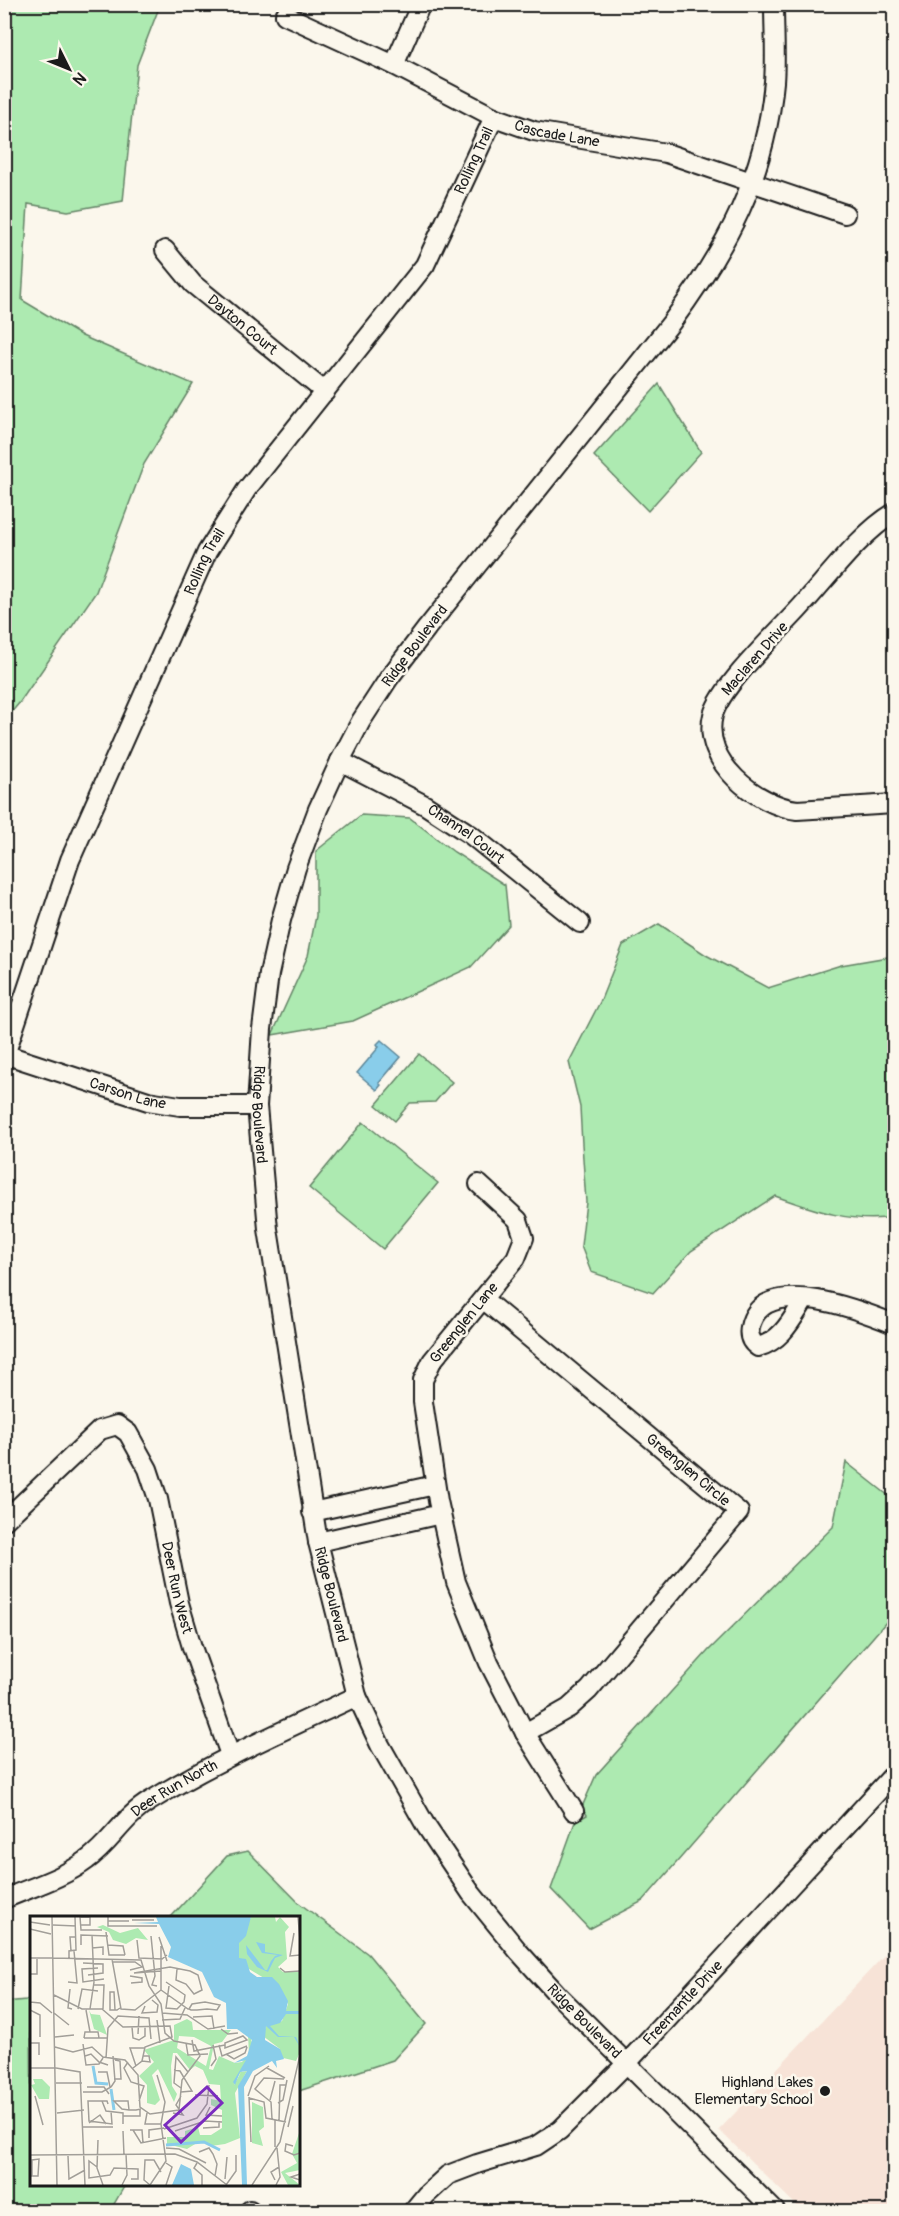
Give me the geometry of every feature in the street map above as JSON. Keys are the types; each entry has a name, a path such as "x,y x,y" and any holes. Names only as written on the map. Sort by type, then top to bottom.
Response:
{"street":[{"path":"394,65 420,4"},
{"name":"Ridge Boulevard","path":"774,4 774,81 768,126 752,184 730,235 704,279 671,323 389,678 361,721 340,761 296,868 281,920 262,1029 257,1106 268,1229 312,1512 357,1695 380,1745 426,1826 471,1893 519,1952 626,2064 776,2211"},
{"name":"Cascade Lane","path":"285,15 394,65 494,117 534,131 666,153 845,214"},
{"name":"Rolling Trail","path":"5,1056 70,860 207,552 247,489 425,265 494,117"},
{"name":"Dayton Court","path":"165,250 193,284 325,392"},
{"name":"Maclaren Drive","path":"894,513 869,532 742,671 718,702 711,727 712,739 721,760 747,788 769,803 797,810 894,804"},
{"name":"Channel Court","path":"340,761 434,811 471,835 580,923"},
{"name":"Carson Lane","path":"5,1056 148,1101 180,1106 257,1106"},
{"name":"Greenglen Lane","path":"479,1184 518,1220 524,1238 516,1258 432,1361 423,1380 423,1402 435,1485 456,1582 489,1663 525,1734 574,1811"},
{"name":"Greenglen Circle","path":"483,1299 739,1512 589,1690 569,1708 525,1734"},
{"path":"805,1299 829,1303 894,1324"},
{"name":"Deer Run West","path":"4,1521 100,1430 117,1425 128,1433 151,1479 158,1499 178,1603 230,1755"},
{"path":"312,1512 435,1485"},
{"path":"318,1542 441,1514"},
{"name":"Deer Run North","path":"4,1899 71,1870 88,1860 104,1846 132,1813 147,1802 230,1755 357,1695"},
{"name":"Freemantle Drive","path":"412,2211 448,2175 536,2146 560,2130 626,2064 894,1774"}],"shaded area":[{"name":"Highland Lakes Elementary School","path":"894,1945 894,2211 802,2211 719,2130"}],"green space":[{"path":"4,5 160,5 137,65 123,201 68,211 28,204 22,300 82,336 193,384 144,464 96,592 5,720"},
{"path":"659,384 701,452 648,511 594,456"},
{"path":"361,815 410,818 454,852 505,885 509,925 471,967 353,1021 272,1035 308,956 316,916 316,851"},
{"path":"659,924 706,955 768,988 841,965 894,956 894,1217 864,1219 849,1217 819,1211 775,1196 691,1251 653,1293 591,1272 581,1246 586,1202 580,1107 569,1062 600,1002 623,945"},
{"path":"419,1054 452,1082 435,1102 410,1103 395,1121 376,1105"},
{"path":"363,1122 438,1183 383,1249 309,1188"},
{"path":"846,1462 894,1500 894,1613 643,1901 589,1929 551,1889 575,1822 587,1815 582,1807 596,1775 708,1651 833,1527"},
{"path":"248,1851 299,1903 368,1954 426,2024 393,2060 300,2091 300,1916 172,1916 227,1856"},
{"path":"30,1998 30,2186 124,2186 110,2211 5,2211 5,2002"}],"water":[{"path":"381,1040 401,1057 379,1083 381,1085 377,1090 357,1073 379,1047 377,1044"}],"place":[{"name":"Highland Lakes Elementary School","path":"825,2091"}]}
